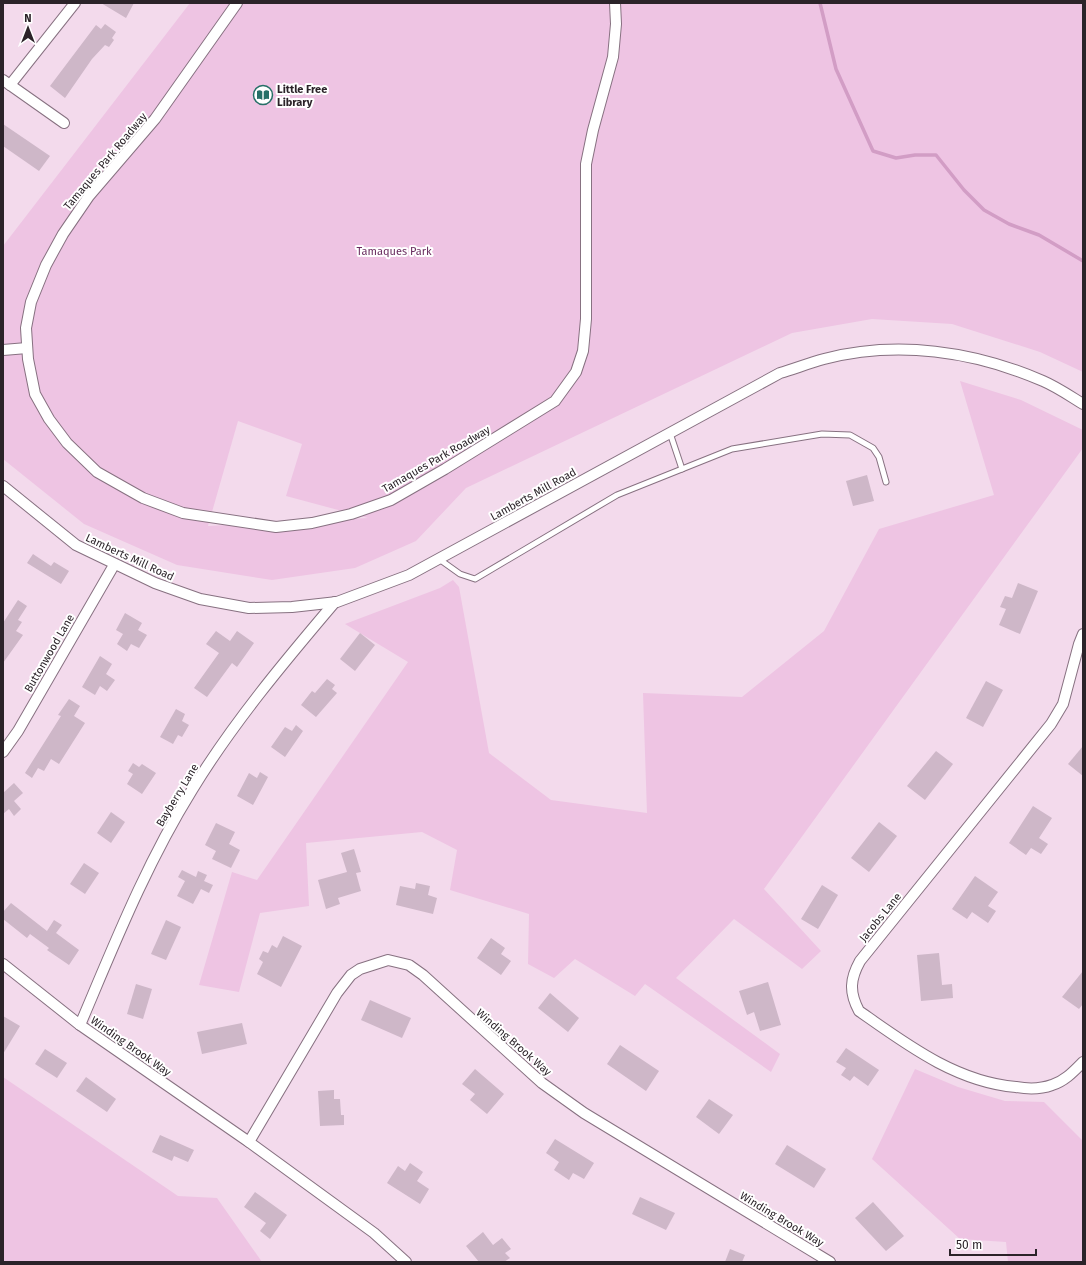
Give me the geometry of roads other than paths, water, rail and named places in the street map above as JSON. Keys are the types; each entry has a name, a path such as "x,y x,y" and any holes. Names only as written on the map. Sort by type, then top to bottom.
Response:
{"street":[{"path":"64,123 6,82 75,3"},
{"name":"Tamaques Park Roadway","path":"237,3 155,119 89,196 63,234 46,265 31,302 26,328 27,348 35,394 49,419 67,443 97,472 143,498 184,513 276,527 312,523 351,514 391,500 445,469 555,401 576,372 583,351 586,319 586,164 593,130 613,58 616,24 615,3"},
{"path":"3,350 27,348"},
{"name":"Lamberts Mill Road","path":"3,486 76,545 114,565 155,583 200,599 242,606 292,607 335,602 409,575 780,373 824,359 867,351 910,349 946,352 992,362 1044,381 1083,404"},
{"name":"Buttonwood Lane","path":"3,752 18,732 114,565"},
{"name":"Bayberry Lane","path":"80,1025 144,877 192,790 230,733 271,678 335,602"},
{"name":"Jacobs Lane","path":"1083,634 1078,644 1063,704 1052,724 860,961 853,974 851,989 853,1000 859,1011 939,1064 972,1078 1005,1086 1028,1089 1051,1086 1067,1078 1083,1062"},
{"name":"Winding Brook Way","path":"249,1142 337,993 351,975 360,969 388,960 409,965 423,975 542,1082 584,1114 830,1262"},
{"name":"Winding Brook Way","path":"3,964 80,1025 249,1142 374,1233 406,1262"}],"lane":[{"path":"670,433 682,469"},
{"path":"439,559 460,574 475,579 617,495 732,449 822,434 850,435 873,448 879,457 886,482"}],"waterway":[{"path":"820,3 836,69 873,151 896,158 915,155 936,155 964,190 984,210 1009,224 1039,235 1083,261"}],"place":[{"name":"Little Free Library","path":"263,95"}],"park label":[{"name":"Tamaques Park","path":"394,251"}]}
